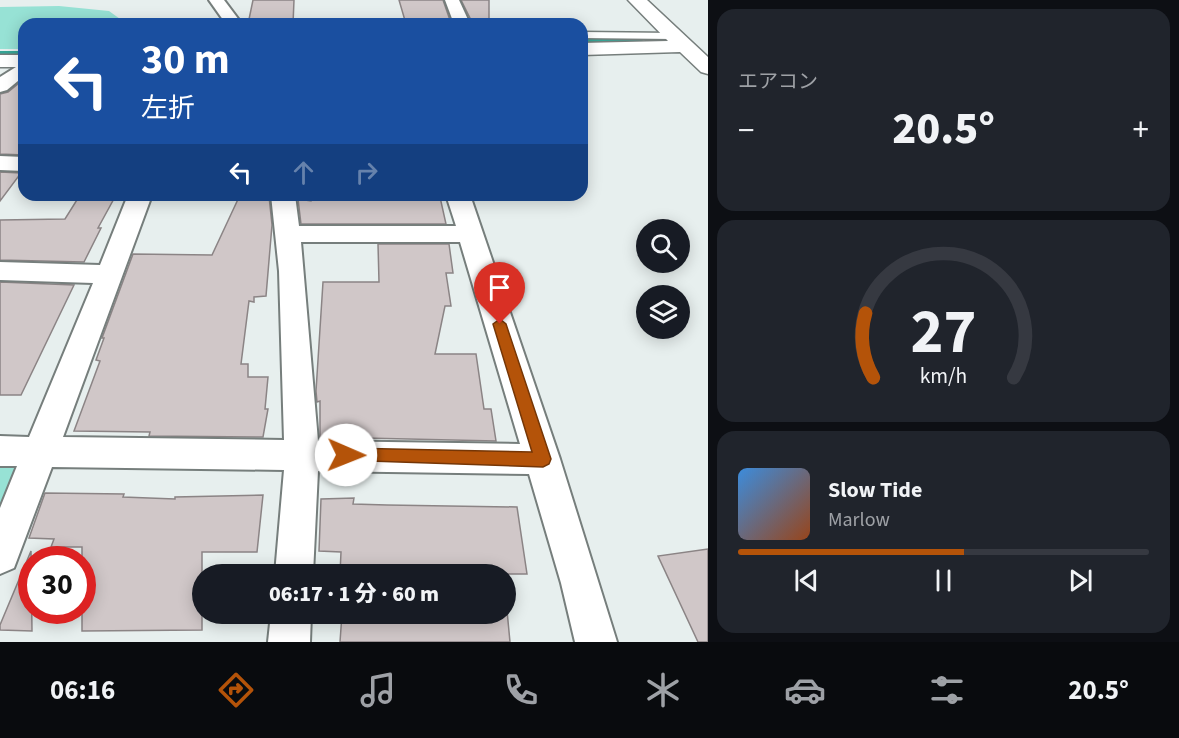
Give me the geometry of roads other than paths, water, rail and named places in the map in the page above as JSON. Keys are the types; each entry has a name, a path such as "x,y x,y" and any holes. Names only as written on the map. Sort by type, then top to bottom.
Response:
{"street":[{"path":"216,0 230,18"},
{"path":"452,0 460,18"},
{"path":"637,0 708,68"},
{"path":"588,48 678,41"},
{"path":"0,61 18,61"},
{"path":"0,86 18,72"},
{"path":"0,163 18,164"},
{"path":"0,555 38,452 138,201"},
{"path":"284,201 288,234 302,454 295,564"},
{"path":"460,201 543,459 581,583 596,642"},
{"path":"288,234 471,234"},
{"path":"0,271 109,274"},
{"path":"0,451 543,459"},
{"path":"289,642 290,624"}],"lane":[{"path":"588,34 678,41"}],"waterway":[{"path":"588,41 642,39"},
{"path":"0,53 18,53"}]}
